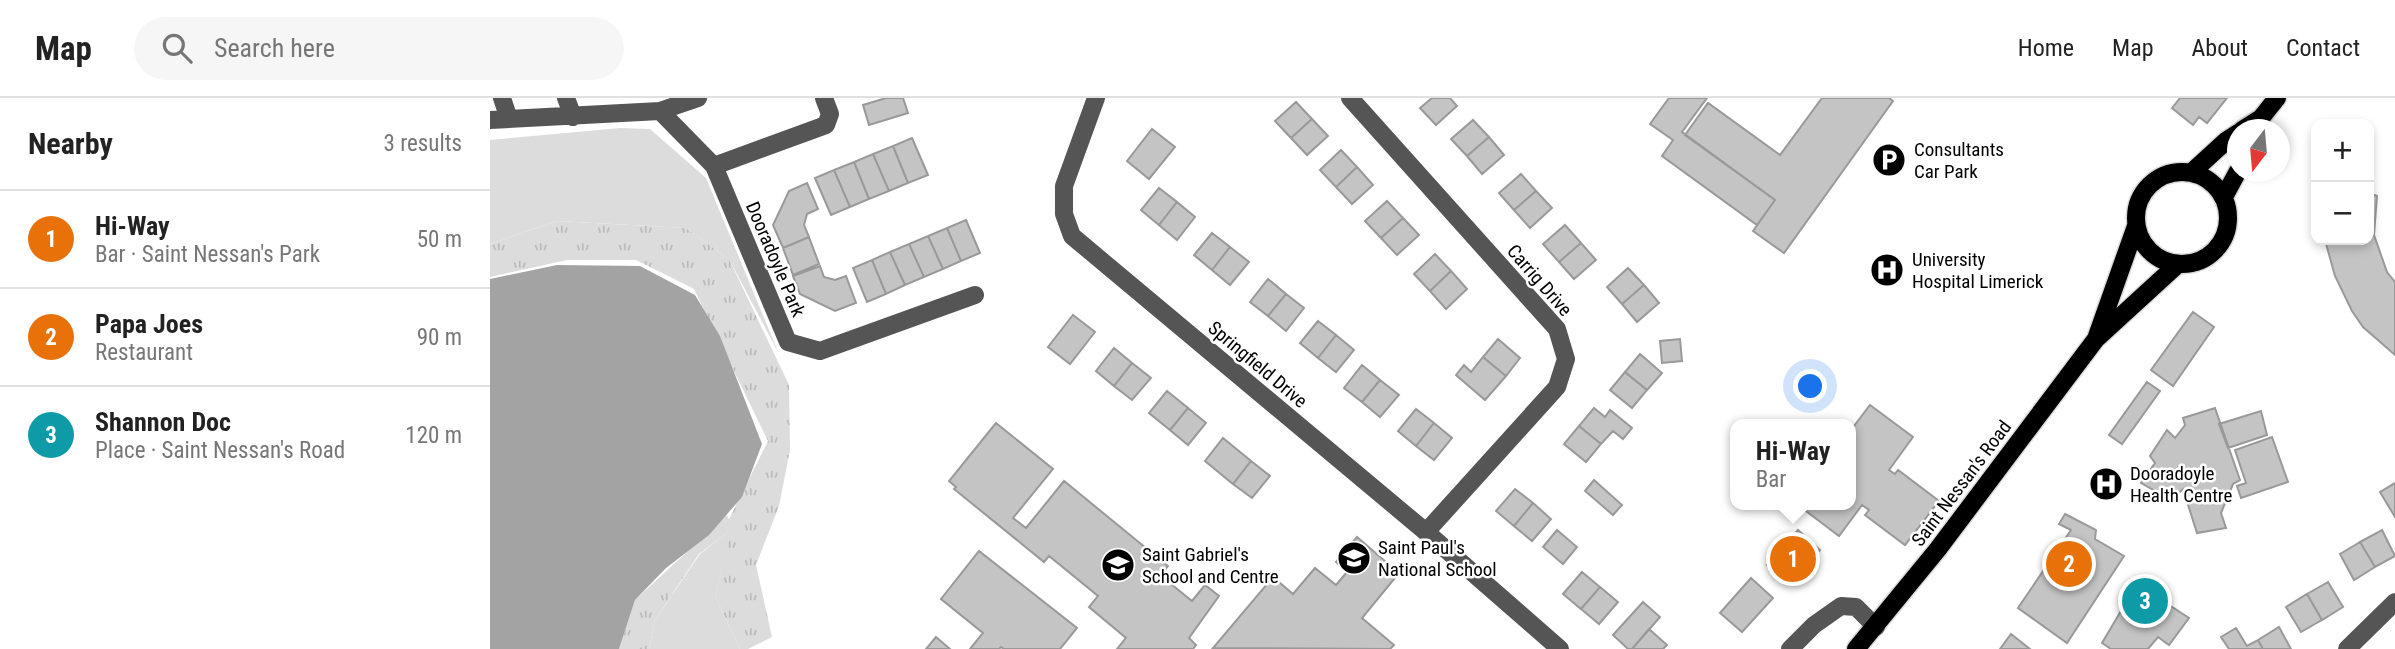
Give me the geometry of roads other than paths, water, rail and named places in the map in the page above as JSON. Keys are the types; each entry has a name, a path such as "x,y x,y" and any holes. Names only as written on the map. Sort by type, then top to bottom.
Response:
{"main road":[{"path":"2262,119 2277,98"},
{"path":"2192,172 2227,140"},
{"path":"2176,171 2192,172 2211,181 2224,197 2229,212 2228,230 2220,246 2208,257 2192,264 2164,261 2152,254 2142,242 2136,226 2137,206 2148,186 2162,175 2176,171"},
{"path":"2224,197 2232,182"},
{"name":"Saint Nessan's Road","path":"2096,339 2136,226"},
{"name":"Saint Nessan's Road","path":"1856,649 1938,550 2096,339 2178,264"}],"street":[{"path":"502,98 509,119"},
{"path":"566,98 573,117"},
{"path":"490,120 660,111 698,98"},
{"path":"714,166 826,125 830,114 824,98"},
{"name":"Springfield Drive","path":"1096,98 1064,186 1064,214 1072,236 1426,532 1560,649"},
{"name":"Carrig Drive","path":"1350,98 1557,328 1566,359 1557,387 1426,532"},
{"name":"Dooradoyle Park","path":"660,111 714,166 788,342 820,351 975,295"},
{"path":"2347,649 2395,602"},
{"path":"1790,649 1814,625 1841,606 1856,607 1876,627"}],"place":[{"name":"Consultants Car Park","path":"1889,160"},
{"name":"University Hospital Limerick","path":"1887,270"},
{"name":"Dooradoyle Health Centre","path":"2106,484"},
{"name":"Saint Paul's National School","path":"1354,558"},
{"name":"Hi-Way","path":"1793,559"},
{"name":"Papa Joes","path":"2069,564"},
{"name":"Saint Gabriel's School and Centre","path":"1118,565"},
{"name":"Shannon Doc","path":"2145,601"}]}
